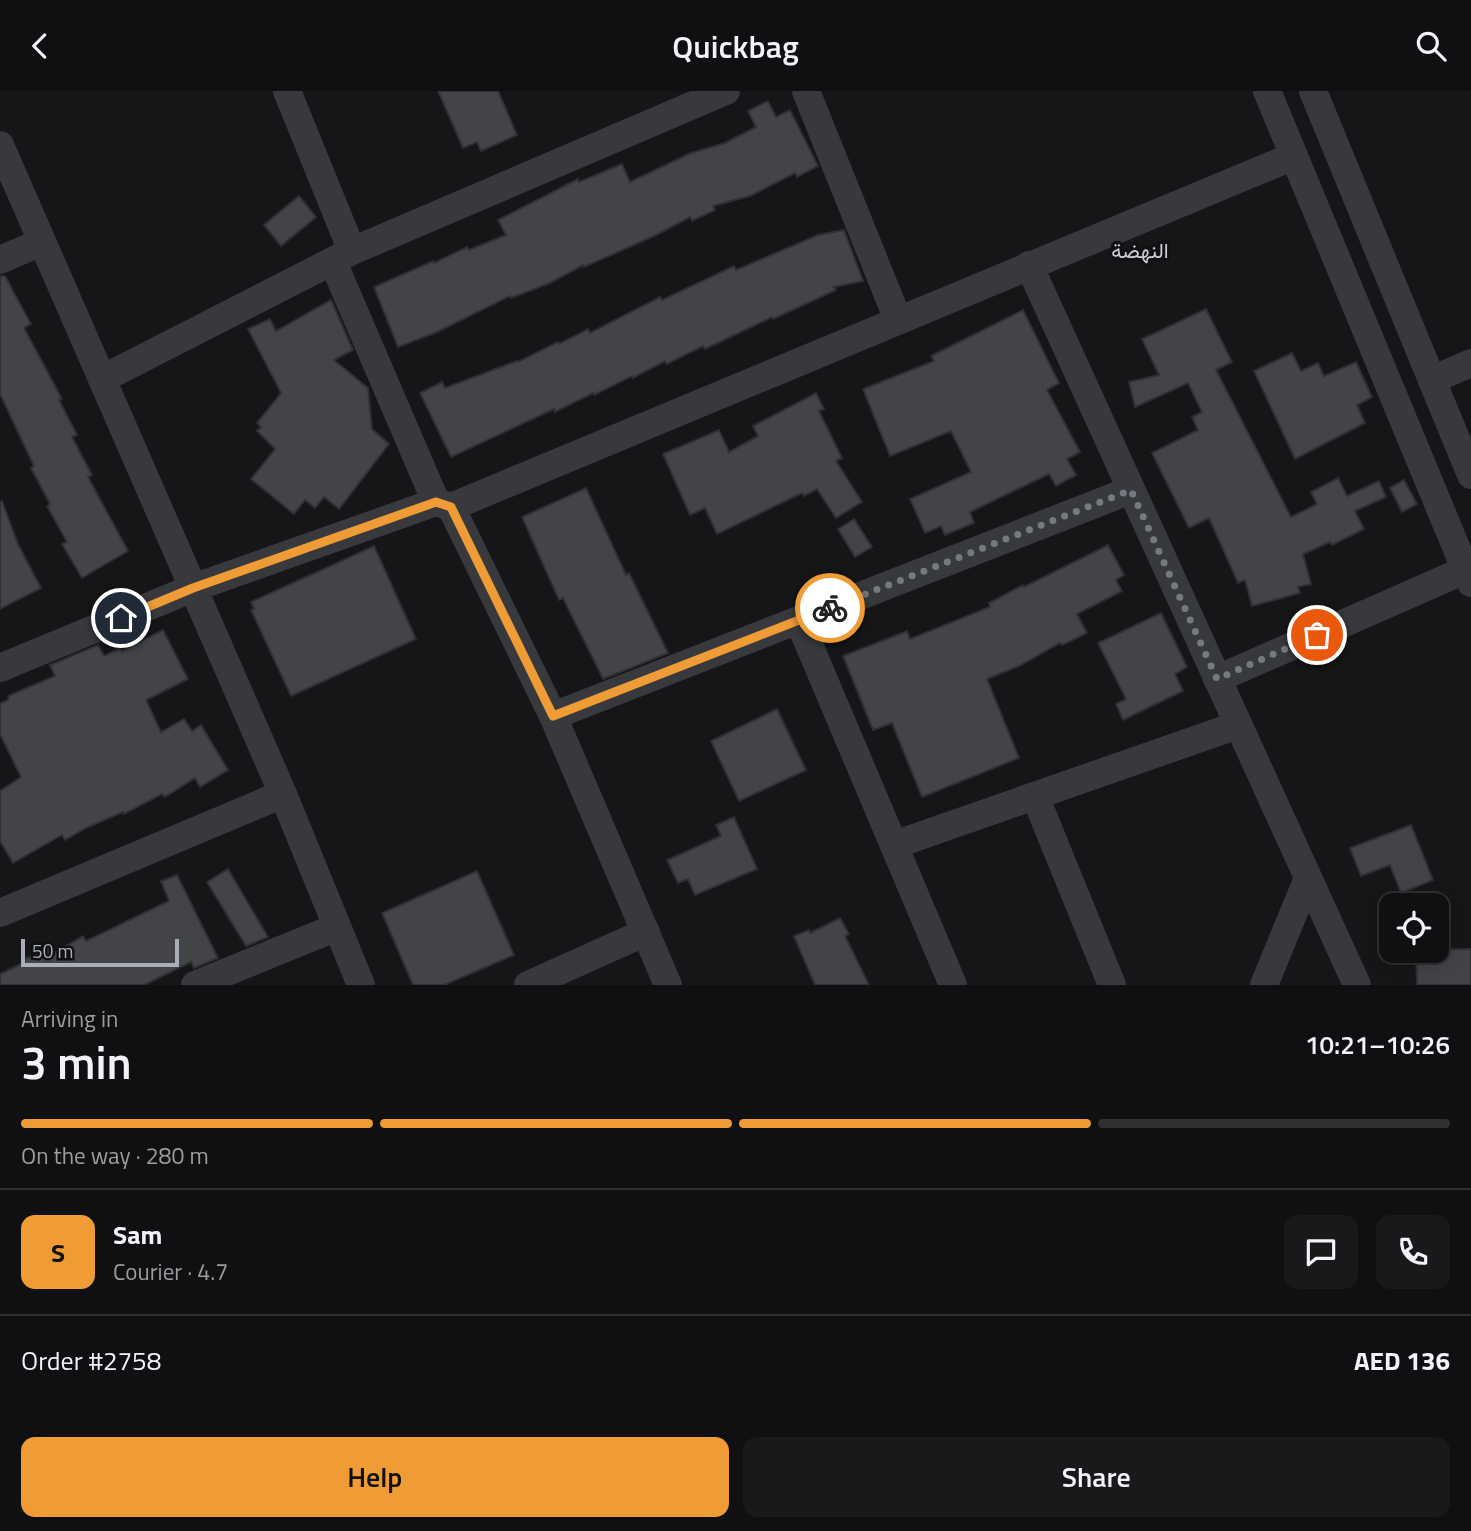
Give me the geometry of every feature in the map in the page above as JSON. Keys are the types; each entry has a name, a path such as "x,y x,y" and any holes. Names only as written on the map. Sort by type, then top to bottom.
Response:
{"street":[{"path":"287,91 342,257 443,505 553,716 668,985"},
{"path":"103,379 342,257 726,91"},
{"path":"806,91 898,320"},
{"path":"1217,679 1468,576 1267,91"},
{"path":"1313,91 1471,475"},
{"path":"0,145 283,794 361,985"},
{"path":"0,668 193,588 443,505 1294,156"},
{"path":"0,260 42,242"},
{"path":"1029,265 1357,985"},
{"path":"1432,380 1471,363"},
{"path":"553,716 1131,490"},
{"path":"799,621 953,985"},
{"path":"894,845 1238,725"},
{"path":"0,913 283,794"},
{"path":"1035,796 1112,985"},
{"path":"1264,985 1308,878"},
{"path":"195,985 337,927"},
{"path":"528,985 646,932"}],"building":[{"path":"438,91 498,91 517,135 481,151 477,142 463,148"},
{"path":"768,101 776,117 790,110 818,166 797,177 795,173 750,196 713,206 715,210 692,221 690,217 654,236 584,267 583,265 550,283 511,298 510,296 437,332 398,347 374,287 467,247 469,250 506,235 498,220 578,179 579,182 622,164 630,182 691,153 725,143 756,127 748,111"},
{"path":"299,196 316,217 281,246 264,225"},
{"path":"844,230 863,281 834,287 836,290 773,319 772,317 705,349 703,346 667,364 665,361 633,378 632,376 594,395 593,393 555,412 554,409 451,457 420,393 442,382 445,388 518,362 588,329 590,333 660,297 662,300 734,266 736,270 818,235"},
{"path":"0,276 5,276 31,324 24,328 62,399 59,400 77,435 72,437 92,475 88,477 128,551 82,578 62,544 67,542 47,506 50,504 31,468 34,466 0,394"},
{"path":"331,300 353,350 334,360 368,388 372,429 389,444 339,509 324,497 315,508 305,500 294,514 251,479 275,449 257,431 261,427 257,423 281,393 248,329 270,319 276,331"},
{"path":"1206,309 1232,362 1216,370 1291,517 1317,504 1311,492 1338,478 1347,496 1379,481 1386,497 1355,511 1364,529 1332,545 1330,542 1303,554 1311,584 1298,587 1300,593 1252,606 1245,580 1238,583 1209,518 1189,528 1152,453 1198,430 1192,417 1202,412 1188,383 1135,407 1129,382 1159,375 1142,339"},
{"path":"1023,310 1059,383 1047,390 1080,452 1067,459 1076,475 1056,486 1049,474 970,512 974,523 945,535 941,526 925,533 910,499 971,472 951,431 890,456 863,389 934,361 931,356"},
{"path":"1292,353 1301,371 1318,363 1324,376 1356,362 1372,397 1357,405 1365,423 1295,459 1254,371"},
{"path":"816,393 824,409 819,411 842,458 836,461 862,502 836,518 817,489 804,496 802,493 717,534 705,508 690,515 663,454 719,430 729,452 758,436 753,426"},
{"path":"1404,480 1417,504 1402,512 1390,488"},
{"path":"586,488 626,575 629,573 668,653 603,679 563,598 559,600 522,517"},
{"path":"2,501 18,544 41,588 0,609 0,502"},
{"path":"854,519 872,547 855,557 838,529"},
{"path":"1108,545 1124,575 1116,580 1122,591 1077,614 1087,633 1062,645 1060,643 1019,666 987,679 1019,758 922,797 892,723 873,730 843,656 907,631 910,639 990,607 989,603 1023,585 1024,587"},
{"path":"374,546 416,639 291,696 251,610 254,609 251,602"},
{"path":"1161,613 1187,667 1175,674 1183,691 1123,720 1116,704 1126,699 1098,643"},
{"path":"163,630 188,679 146,700 161,732 184,719 192,731 201,725 228,770 200,787 195,778 165,797 162,794 65,840 62,835 13,863 0,841 0,791 21,777 0,734 0,704 9,699 8,696 55,676 50,665 98,645 104,656 120,648 122,651"},
{"path":"777,709 806,770 739,801 711,741"},
{"path":"734,817 757,869 695,895 688,879 678,883 667,860 721,836 716,825"},
{"path":"1411,825 1433,880 1401,893 1390,865 1361,876 1350,848"},
{"path":"228,869 268,937 246,946 207,882"},
{"path":"477,871 514,955 444,985 413,985 382,913"},
{"path":"177,875 218,958 194,968 191,962 144,985 0,985 0,974 25,962 24,960 50,945 54,953 83,936 86,941 169,901 161,881"},
{"path":"840,918 849,934 845,936 869,985 815,985 794,936 809,930 810,933"},
{"path":"1449,949 1471,949 1471,985 1417,985 1416,963 1449,963"}],"way so far":[{"path":"830,608 1131,490 1217,679 1317,635"}],"district":[{"name":"النهضة","path":"1140,250"}],"route":[{"path":"121,618 193,588 436,502 451,507 553,716 830,608"}]}
